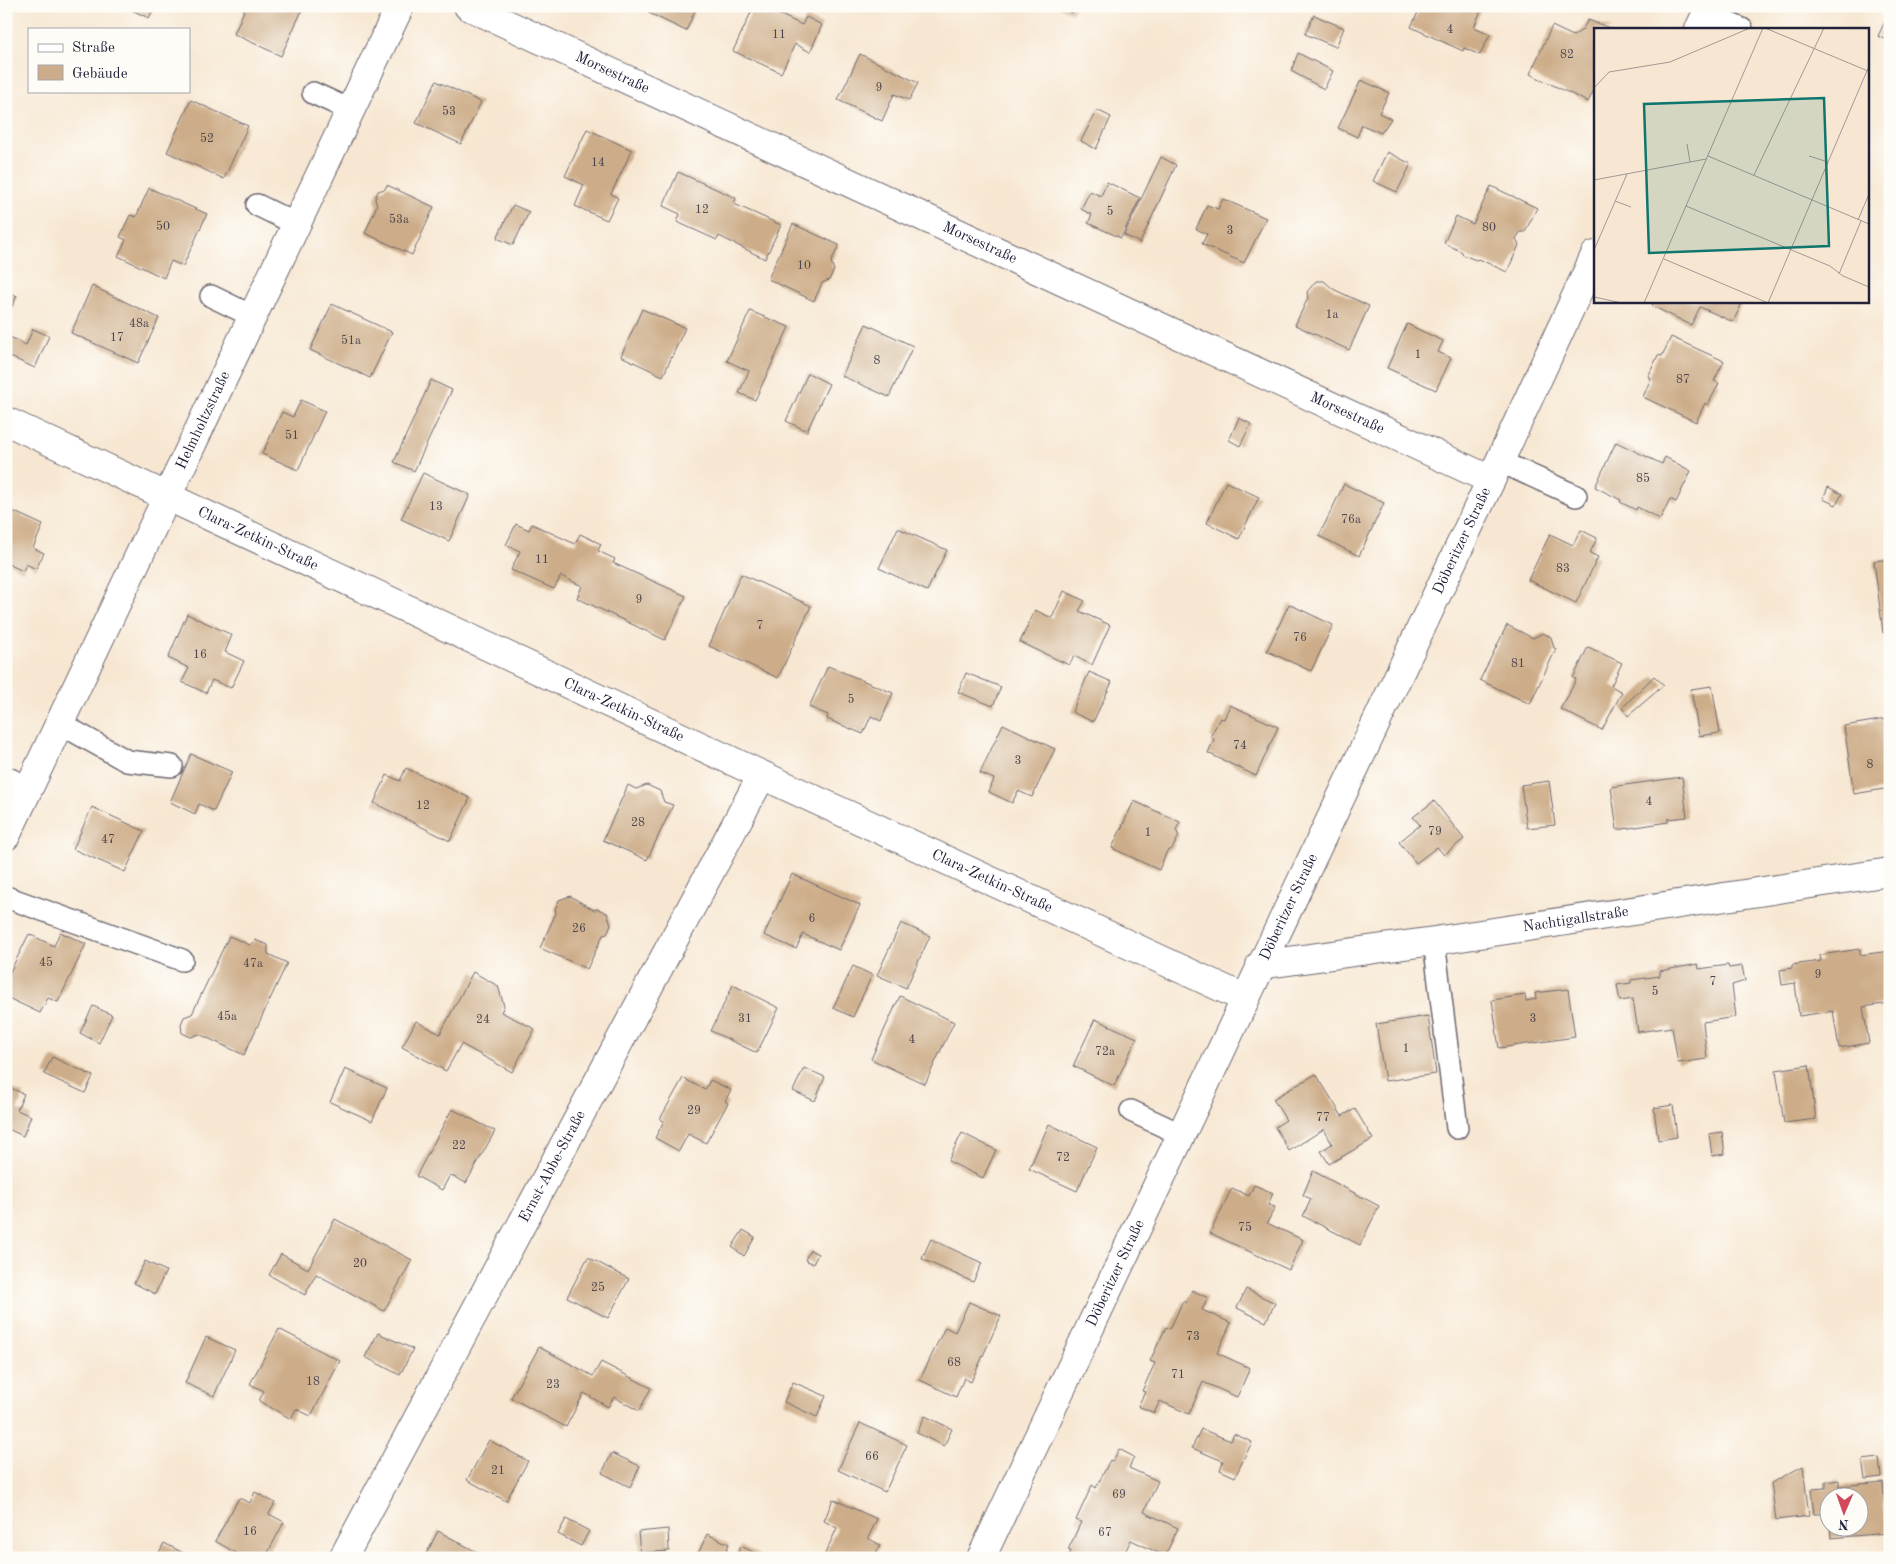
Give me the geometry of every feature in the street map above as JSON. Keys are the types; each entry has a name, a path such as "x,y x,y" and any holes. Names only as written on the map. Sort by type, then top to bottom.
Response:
{"street":[{"name":"Helmholtzstraße","path":"6,836 18,782 59,723 400,6"},
{"name":"Morsestraße","path":"468,6 1495,471"},
{"name":"Döberitzer Straße","path":"980,1558 1495,471 1594,257"},
{"name":"Clara-Zetkin-Straße","path":"6,420 762,775 1244,998"},
{"name":"Ernst-Abbe-Straße","path":"343,1558 762,775"},
{"name":"Nachtigallstraße","path":"1260,965 1434,941 1890,872"}],"lane":[{"path":"1705,16 1739,28"},
{"path":"313,93 350,110"},
{"path":"257,205 296,224"},
{"path":"211,296 252,316"},
{"path":"1495,471 1576,496"},
{"path":"59,723 127,762 172,766"},
{"path":"6,897 182,960"},
{"path":"1434,941 1457,1128"},
{"path":"1131,1111 1180,1134"}],"building":[{"path":"123,6 155,6 149,18"},
{"path":"246,6 304,6 281,56 234,34"},
{"path":"652,6 697,6 686,31 649,13"},
{"path":"754,6 762,6 802,25 806,17 822,25 810,52 795,44 781,73 733,51"},
{"path":"1057,6 1076,6 1072,13"},
{"path":"1421,6 1483,6 1474,27 1490,34 1480,55 1464,48 1463,51 1411,27"},
{"path":"1890,11 1890,41 1878,36"},
{"path":"1314,15 1344,28 1336,47 1305,34"},
{"path":"1588,20 1610,28 1594,28 1594,90 1588,102 1530,74 1552,26 1573,36 1582,30"},
{"path":"1298,53 1333,71 1324,89 1291,71"},
{"path":"860,54 918,83 909,100 894,94 882,121 838,100"},
{"path":"1361,80 1389,93 1379,113 1391,119 1381,133 1362,125 1357,137 1338,128"},
{"path":"436,81 481,102 461,144 416,123"},
{"path":"191,100 248,126 224,179 167,152"},
{"path":"1097,110 1111,117 1096,149 1081,141"},
{"path":"587,129 632,150 611,194 618,198 607,220 575,206 584,185 565,176"},
{"path":"1387,152 1411,164 1397,192 1373,181"},
{"path":"1161,157 1176,165 1140,243 1124,235"},
{"path":"678,172 736,198 734,204 781,225 765,259 719,236 717,240 677,222 680,214 663,206"},
{"path":"1107,182 1140,198 1121,238 1088,223 1092,215 1081,209 1090,191 1101,196"},
{"path":"387,185 434,207 412,255 365,233 377,205 375,199 378,191 385,189"},
{"path":"1491,186 1537,208 1525,232 1520,232 1516,240 1519,245 1507,272 1479,259 1476,260 1463,255 1462,252 1444,243 1456,216 1473,224"},
{"path":"149,188 207,214 183,266 171,261 164,278 118,256 126,240 120,237 130,215 136,217"},
{"path":"1223,199 1266,218 1244,263 1202,244 1207,234 1196,229 1207,205 1218,209"},
{"path":"513,205 529,212 513,245 497,238"},
{"path":"793,224 839,245 831,262 834,270 829,280 822,283 814,301 768,279"},
{"path":"1316,281 1324,281 1333,289 1369,306 1349,350 1295,325 1308,298 1307,292"},
{"path":"92,286 159,318 138,363 71,333"},
{"path":"6,291 17,296 6,319"},
{"path":"1654,302 1743,302 1733,322 1700,307 1691,325 1652,306"},
{"path":"332,304 392,332 370,378 310,350"},
{"path":"642,309 685,328 663,376 621,356"},
{"path":"750,311 789,327 755,400 739,393 749,371 727,361"},
{"path":"866,324 913,346 889,397 842,376"},
{"path":"1407,324 1443,341 1438,352 1451,358 1436,390 1387,368"},
{"path":"33,329 49,336 35,368 6,355 6,346 10,337 26,345"},
{"path":"1671,337 1724,361 1714,381 1719,383 1708,405 1705,403 1696,422 1643,397 1651,378 1648,377 1658,355 1662,356"},
{"path":"808,373 829,384 807,431 786,421"},
{"path":"431,380 452,390 414,471 394,462"},
{"path":"301,400 325,411 298,470 262,454 282,412 293,417"},
{"path":"1239,418 1251,424 1240,446 1229,440"},
{"path":"1616,442 1662,464 1665,457 1691,471 1676,502 1670,499 1660,519 1637,507 1636,510 1595,487"},
{"path":"423,473 470,495 449,541 401,519"},
{"path":"1226,482 1259,497 1239,539 1207,523"},
{"path":"1344,484 1384,503 1359,556 1319,536"},
{"path":"1828,487 1842,494 1836,505 1823,499"},
{"path":"6,508 43,525 33,548 44,553 36,569 26,564 23,571 6,563 8,557 6,556"},
{"path":"516,524 529,530 532,524 575,544 580,534 601,544 598,551 615,559 613,563 686,596 665,640 577,598 582,586 561,576 554,589 511,570 520,551 506,545"},
{"path":"898,528 947,550 927,591 879,568"},
{"path":"1581,530 1597,538 1590,553 1598,557 1576,603 1528,580 1550,534 1573,545"},
{"path":"1890,559 1890,632 1883,633 1874,561"},
{"path":"741,574 811,606 778,678 709,646"},
{"path":"1064,591 1085,601 1079,611 1110,625 1092,665 1074,656 1069,665 1020,642 1035,610 1052,618"},
{"path":"1289,604 1333,625 1311,671 1267,651"},
{"path":"187,614 232,635 225,652 244,661 231,688 212,680 206,693 182,682 189,668 168,658"},
{"path":"1507,625 1533,638 1543,633 1551,637 1556,649 1530,704 1480,680"},
{"path":"1588,647 1622,663 1611,686 1622,692 1602,730 1560,709 1576,679 1573,678"},
{"path":"828,666 893,693 881,721 871,716 863,734 827,719 828,715 809,707"},
{"path":"1089,672 1112,682 1093,722 1072,712"},
{"path":"966,673 1001,687 993,706 958,692"},
{"path":"1654,676 1664,685 1628,716 1622,708"},
{"path":"1712,686 1720,733 1699,736 1691,689"},
{"path":"1230,705 1278,727 1256,776 1208,753 1214,739 1210,737 1220,718 1224,719"},
{"path":"1886,719 1890,743 1890,788 1854,794 1844,726"},
{"path":"1003,724 1055,749 1032,797 1018,791 1012,803 989,792 994,779 980,773"},
{"path":"191,754 232,772 214,811 199,804 195,814 170,802"},
{"path":"406,768 470,798 450,841 374,803 387,775 400,781"},
{"path":"1682,777 1687,817 1668,819 1668,822 1617,830 1611,787"},
{"path":"1549,781 1555,825 1527,828 1521,785"},
{"path":"628,785 636,789 647,785 660,791 664,802 673,805 647,860 603,840"},
{"path":"1134,801 1180,822 1176,830 1179,836 1172,849 1167,851 1159,870 1112,848"},
{"path":"1434,801 1464,839 1444,855 1437,847 1416,863 1399,842 1420,825 1413,817"},
{"path":"92,807 144,831 125,872 73,849"},
{"path":"792,874 860,905 839,950 803,934 796,949 764,935"},
{"path":"570,896 594,910 598,909 607,913 611,924 607,934 603,935 587,969 540,948 556,913 555,909 559,900"},
{"path":"901,923 930,936 906,988 877,975"},
{"path":"60,932 86,944 58,1002 48,998 40,1013 6,997 6,980 29,934 54,946"},
{"path":"229,936 250,945 255,940 268,945 268,954 287,963 244,1055 199,1034 191,1037 182,1033 181,1024 184,1017 192,1014"},
{"path":"1860,949 1860,955 1890,951 1890,1003 1863,1007 1869,1043 1839,1048 1833,1011 1799,1016 1795,983 1782,985 1780,970 1792,968 1792,965 1821,961 1820,955"},
{"path":"1698,964 1699,969 1728,965 1729,968 1742,966 1745,981 1732,985 1736,1017 1703,1022 1707,1059 1678,1063 1672,1027 1638,1032 1633,999 1620,1001 1617,985 1631,983 1631,980 1660,976 1660,971"},
{"path":"853,966 872,975 853,1017 833,1008"},
{"path":"473,972 498,986 504,1006 501,1012 535,1029 512,1072 461,1044 446,1071 402,1047 416,1021 440,1034"},
{"path":"733,985 779,1008 757,1053 711,1031"},
{"path":"1568,989 1575,1037 1499,1048 1492,1000 1525,995 1526,1001 1536,999 1535,993"},
{"path":"900,996 954,1022 925,1084 871,1059"},
{"path":"93,1006 112,1015 99,1043 80,1033"},
{"path":"1428,1016 1436,1074 1385,1081 1376,1024"},
{"path":"1095,1019 1137,1038 1114,1086 1073,1066"},
{"path":"52,1057 93,1076 85,1093 44,1074"},
{"path":"1809,1065 1816,1119 1784,1123 1776,1070"},
{"path":"804,1068 825,1077 815,1101 793,1091"},
{"path":"345,1069 387,1088 372,1121 330,1102"},
{"path":"1316,1074 1342,1116 1355,1109 1373,1139 1329,1164 1321,1151 1332,1144 1324,1129 1289,1151 1275,1127 1286,1120 1273,1099"},
{"path":"683,1078 705,1090 710,1080 731,1090 725,1101 728,1103 706,1143 688,1134 679,1151 655,1138 664,1121 660,1119"},
{"path":"6,1086 24,1094 17,1110 31,1116 23,1136 6,1128"},
{"path":"1673,1105 1677,1137 1658,1140 1654,1108"},
{"path":"452,1109 495,1131 466,1183 450,1175 442,1190 416,1176"},
{"path":"1049,1124 1097,1147 1077,1191 1029,1169"},
{"path":"1722,1132 1725,1154 1712,1156 1709,1134"},
{"path":"962,1133 996,1150 983,1178 948,1161"},
{"path":"1313,1171 1379,1206 1360,1245 1303,1216 1311,1199 1303,1195"},
{"path":"1254,1185 1273,1193 1268,1205 1275,1207 1267,1223 1303,1240 1289,1270 1210,1233 1232,1188 1249,1196"},
{"path":"335,1219 412,1260 384,1311 316,1274 305,1295 269,1275 281,1254 308,1269"},
{"path":"743,1230 755,1237 744,1256 732,1247"},
{"path":"931,1239 982,1263 973,1282 922,1259"},
{"path":"810,1250 818,1254 813,1264 805,1260"},
{"path":"588,1257 629,1279 608,1318 567,1297"},
{"path":"145,1261 166,1271 155,1294 134,1283"},
{"path":"1246,1289 1275,1303 1266,1322 1237,1308"},
{"path":"1192,1290 1208,1298 1202,1310 1231,1323 1217,1353 1250,1368 1237,1397 1203,1382 1189,1414 1160,1401 1154,1413 1138,1406 1145,1392 1142,1391 1155,1363 1150,1361 1166,1327 1170,1329 1183,1301 1186,1303"},
{"path":"969,1302 1001,1316 971,1382 964,1378 956,1397 920,1380 945,1327 955,1332"},
{"path":"279,1329 340,1361 311,1416 296,1409 291,1419 259,1401 264,1391 250,1384"},
{"path":"378,1333 413,1349 400,1375 365,1357"},
{"path":"206,1337 235,1350 214,1396 185,1383"},
{"path":"539,1347 593,1376 601,1362 651,1388 639,1411 614,1397 608,1407 584,1393 566,1427 511,1398"},
{"path":"793,1382 826,1396 817,1417 784,1402"},
{"path":"925,1416 952,1429 944,1446 917,1433"},
{"path":"860,1423 907,1445 885,1492 838,1470"},
{"path":"1201,1429 1231,1441 1234,1434 1252,1442 1235,1477 1220,1470 1223,1461 1192,1448"},
{"path":"489,1440 528,1461 506,1501 467,1480"},
{"path":"1119,1449 1134,1457 1129,1468 1158,1481 1144,1512 1178,1528 1165,1556 1131,1540 1122,1558 1068,1558 1071,1551 1068,1550 1081,1522 1076,1520 1092,1485 1096,1488 1110,1460 1113,1461"},
{"path":"612,1453 640,1466 630,1487 602,1473"},
{"path":"1879,1458 1881,1477 1865,1479 1862,1460"},
{"path":"1803,1466 1809,1516 1776,1520 1771,1483"},
{"path":"1839,1480 1839,1486 1826,1486 1826,1482"},
{"path":"1883,1482 1887,1533 1868,1535 1868,1486 1839,1486"},
{"path":"1811,1489 1818,1489 1818,1514 1814,1514"},
{"path":"255,1492 275,1503 269,1514 284,1522 265,1558 245,1558 215,1541 239,1498 250,1503"},
{"path":"833,1499 877,1519 868,1538 880,1545 874,1558 823,1558 837,1528 824,1521"},
{"path":"566,1519 589,1531 581,1546 558,1534"},
{"path":"668,1529 669,1551 640,1553 638,1532"},
{"path":"438,1531 488,1558 424,1558"},
{"path":"707,1534 729,1544 723,1558 707,1558 698,1554"},
{"path":"1831,1536 1853,1536 1831,1538"},
{"path":"164,1543 193,1558 156,1558"},
{"path":"741,1546 765,1558 735,1558"}]}
